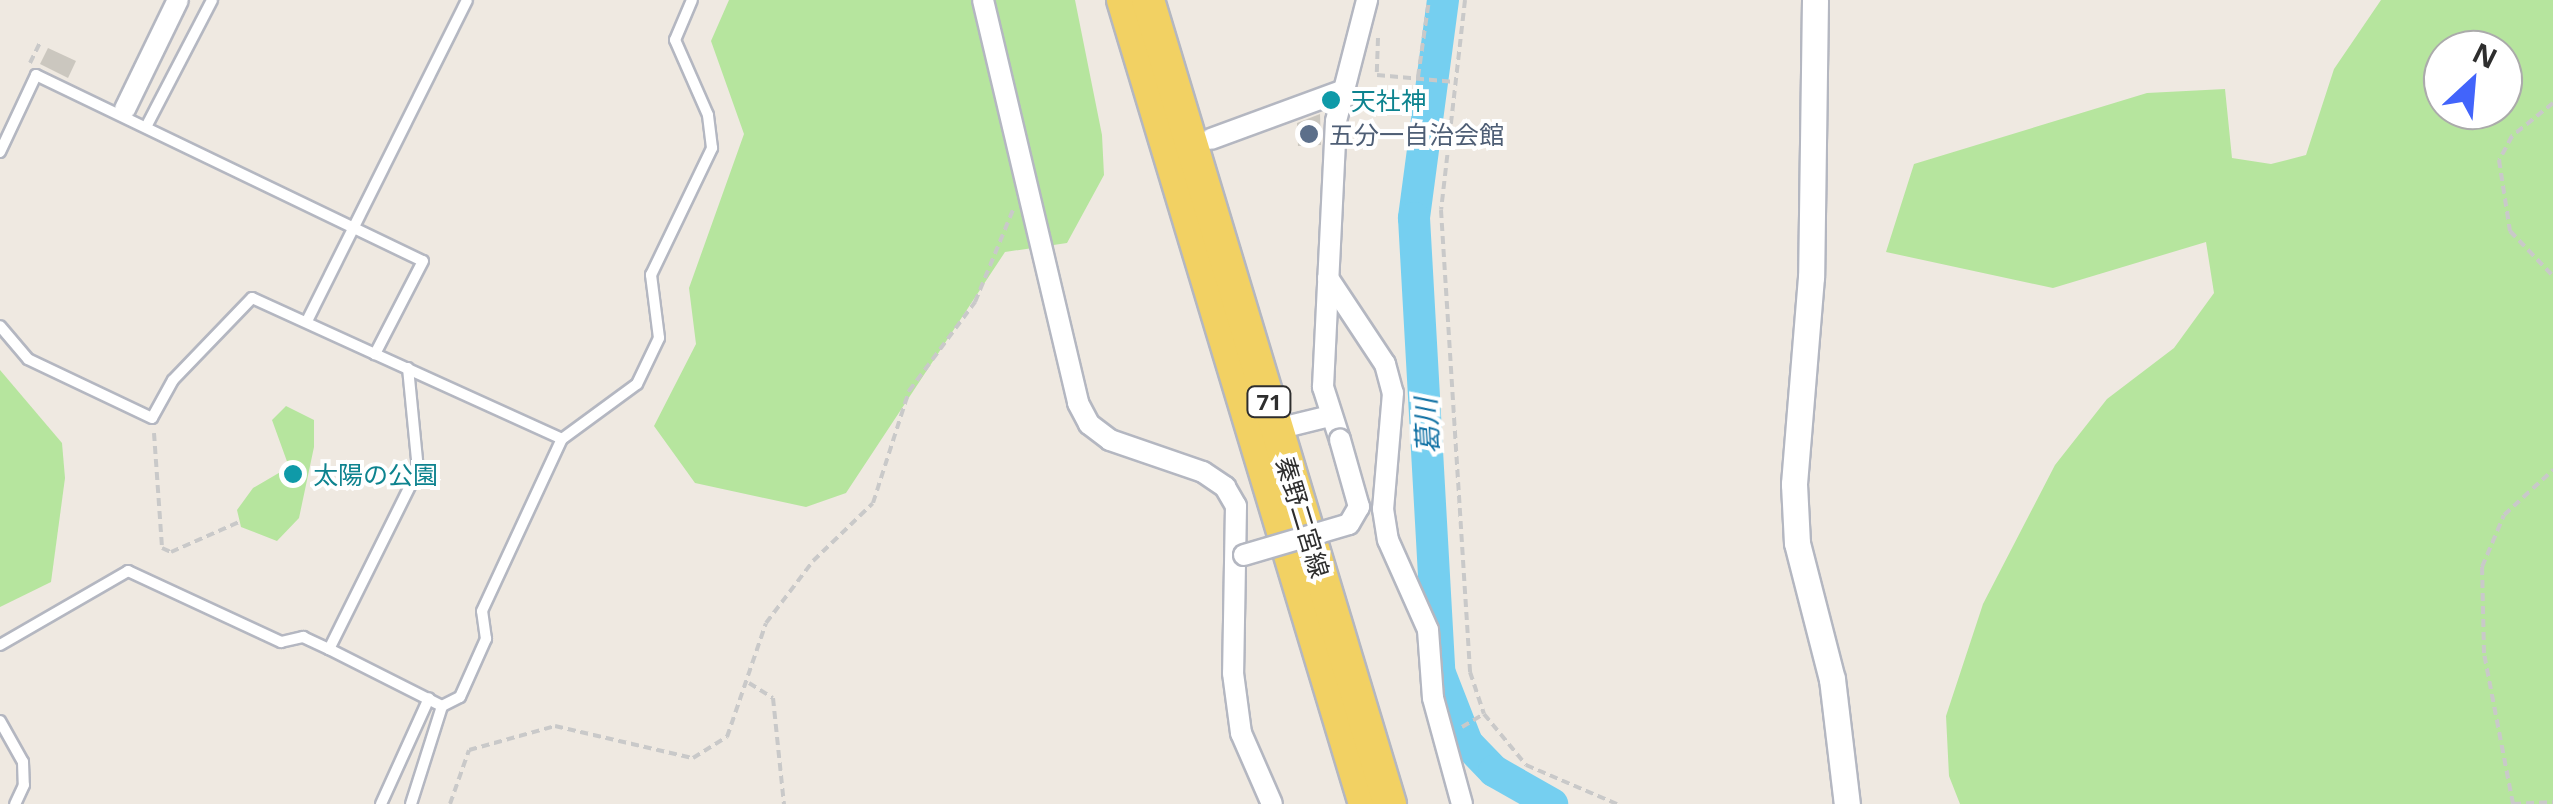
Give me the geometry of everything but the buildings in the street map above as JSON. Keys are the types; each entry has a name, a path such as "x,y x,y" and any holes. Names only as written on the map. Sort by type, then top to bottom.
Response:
{"main road":[{"name":"秦野二宮線","path":"1123,0 1365,804"},
{"name":"秦野二宮線","path":"1148,0 1390,804"}],"street":[{"path":"123,112 178,0"},
{"path":"983,0 1078,403 1089,424 1110,440 1203,472 1225,487 1236,506 1241,555 1234,672 1242,733 1272,804"},
{"path":"1241,555 1349,524 1358,507 1323,387 1339,92 1359,46 1367,0"},
{"path":"1815,0 1811,277 1794,484 1797,543 1832,679 1848,804"},
{"path":"1211,140 1339,92"},
{"path":"1328,278 1385,364 1393,393 1383,509 1388,540 1428,630 1434,698 1462,804"},
{"path":"1277,429 1330,416"}],"lane":[{"path":"146,127 212,0"},
{"path":"308,320 467,0"},
{"path":"412,804 442,706 460,696 480,654 486,640 482,611 562,439 637,384 659,338 651,275 712,148 708,115 675,40 692,0"},
{"path":"0,152 36,74 123,112 146,127 423,261 375,354"},
{"path":"0,326 28,359 152,418 173,380 252,298 308,320 562,439"},
{"path":"328,649 418,470 408,368"},
{"path":"0,645 128,570 281,642 303,637 442,706"},
{"path":"381,804 429,698"},
{"path":"0,721 22,762 24,785 15,804"}],"path":[{"path":"1418,77 1429,0"},
{"path":"1465,0 1442,228 1470,672 1483,715 1526,766 1617,804"},
{"path":"1378,19 1377,75 1454,82"},
{"path":"30,63 41,40"},
{"path":"2553,103 2512,136 2500,160 2510,231 2553,276"},
{"path":"450,804 468,750 555,726 693,758 727,737 749,683 766,623 814,561 872,503 909,391 975,302 1026,178"},
{"path":"142,425 154,431 162,548 171,552 239,522"},
{"path":"2553,470 2504,516 2482,567 2484,652 2512,804 2553,802"},
{"path":"749,683 772,693 784,804"},
{"path":"1458,729 1483,715"}],"green space":[{"path":"729,0 1075,0 1102,135 1104,175 1067,243 1005,252 846,493 806,507 695,483 654,426 696,344 689,288 744,134 711,41"},
{"path":"2381,0 2553,0 2553,804 1960,804 1949,776 1946,716 1983,604 2055,465 2107,399 2174,348 2214,293 2206,242 2053,288 1886,252 1914,164 2147,93 2225,89 2232,158 2271,164 2306,155 2334,69"},
{"path":"0,370 62,443 65,478 51,582 0,607"},
{"name":"太陽の公園","path":"286,406 314,420 314,447 299,518 277,541 241,527 237,510 253,488 289,467 272,420"}],"waterway":[{"name":"葛川","path":"1443,0 1414,218 1439,671 1467,743 1494,771 1552,804"}],"place":[{"name":"天社神","path":"1331,100"},
{"name":"五分一自治会館","path":"1309,134"},
{"name":"太陽の公園","path":"293,474"}]}
